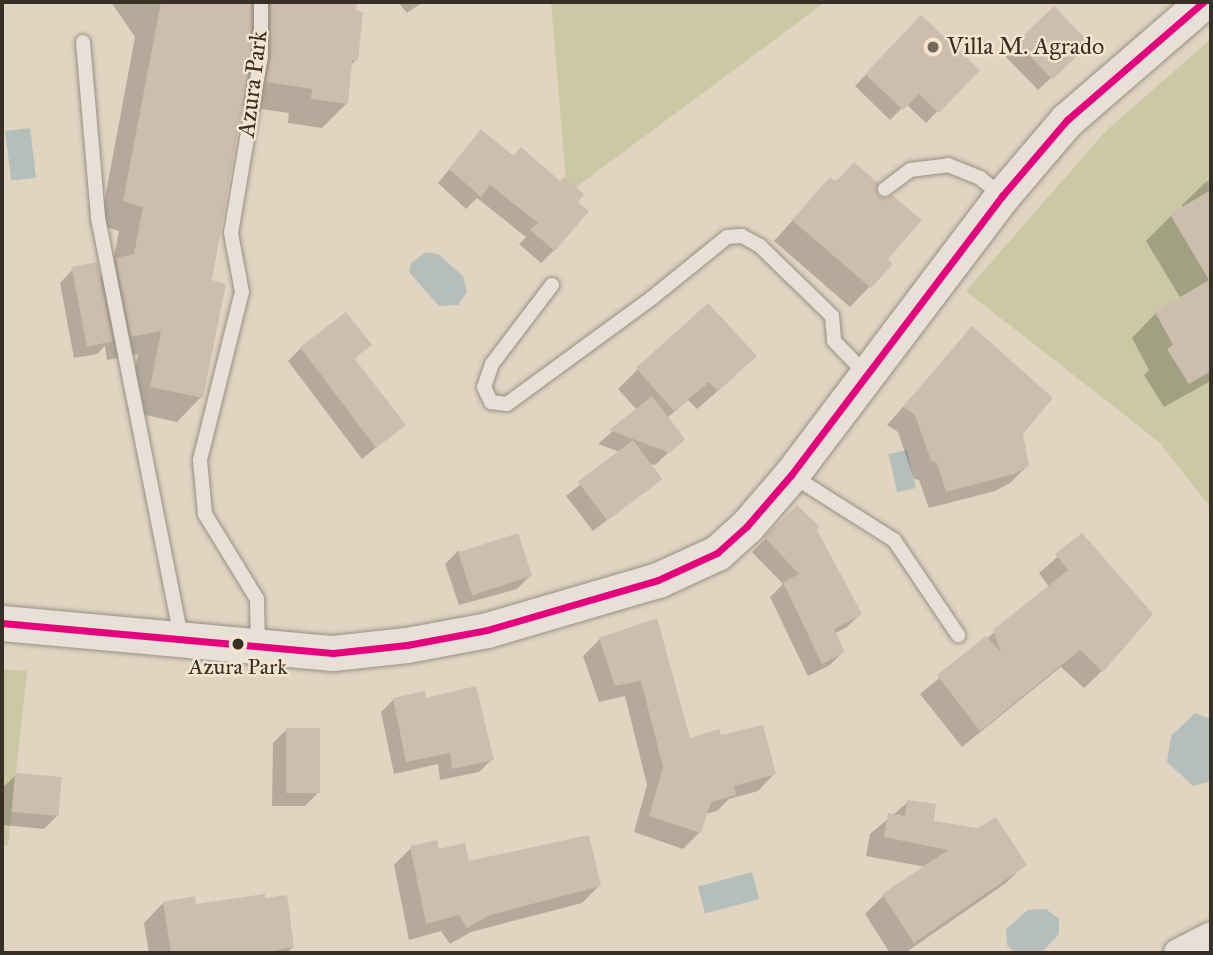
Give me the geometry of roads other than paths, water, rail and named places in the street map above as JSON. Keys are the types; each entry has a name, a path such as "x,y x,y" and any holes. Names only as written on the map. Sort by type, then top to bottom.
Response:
{"street":[{"path":"2,623 333,653 407,645 487,630 658,580 718,553 747,526 791,475 1002,196 1067,120 1203,2"},
{"path":"1178,953 1211,936"}],"lane":[{"name":"Azura Park","path":"258,648 257,599 205,514 200,460 242,292 231,233 261,56 261,2"},
{"path":"83,42 99,218 181,640"},
{"path":"885,189 910,170 948,165 980,178 1002,196"},
{"path":"552,285 492,364 484,387 491,402 507,404 653,297 727,237 742,236 760,246 832,316 834,341 867,374"},
{"path":"791,475 894,540 958,635"}],"place":[{"name":"Villa M. Agrado","path":"933,47"},
{"name":"Azura Park","path":"238,644"}]}
